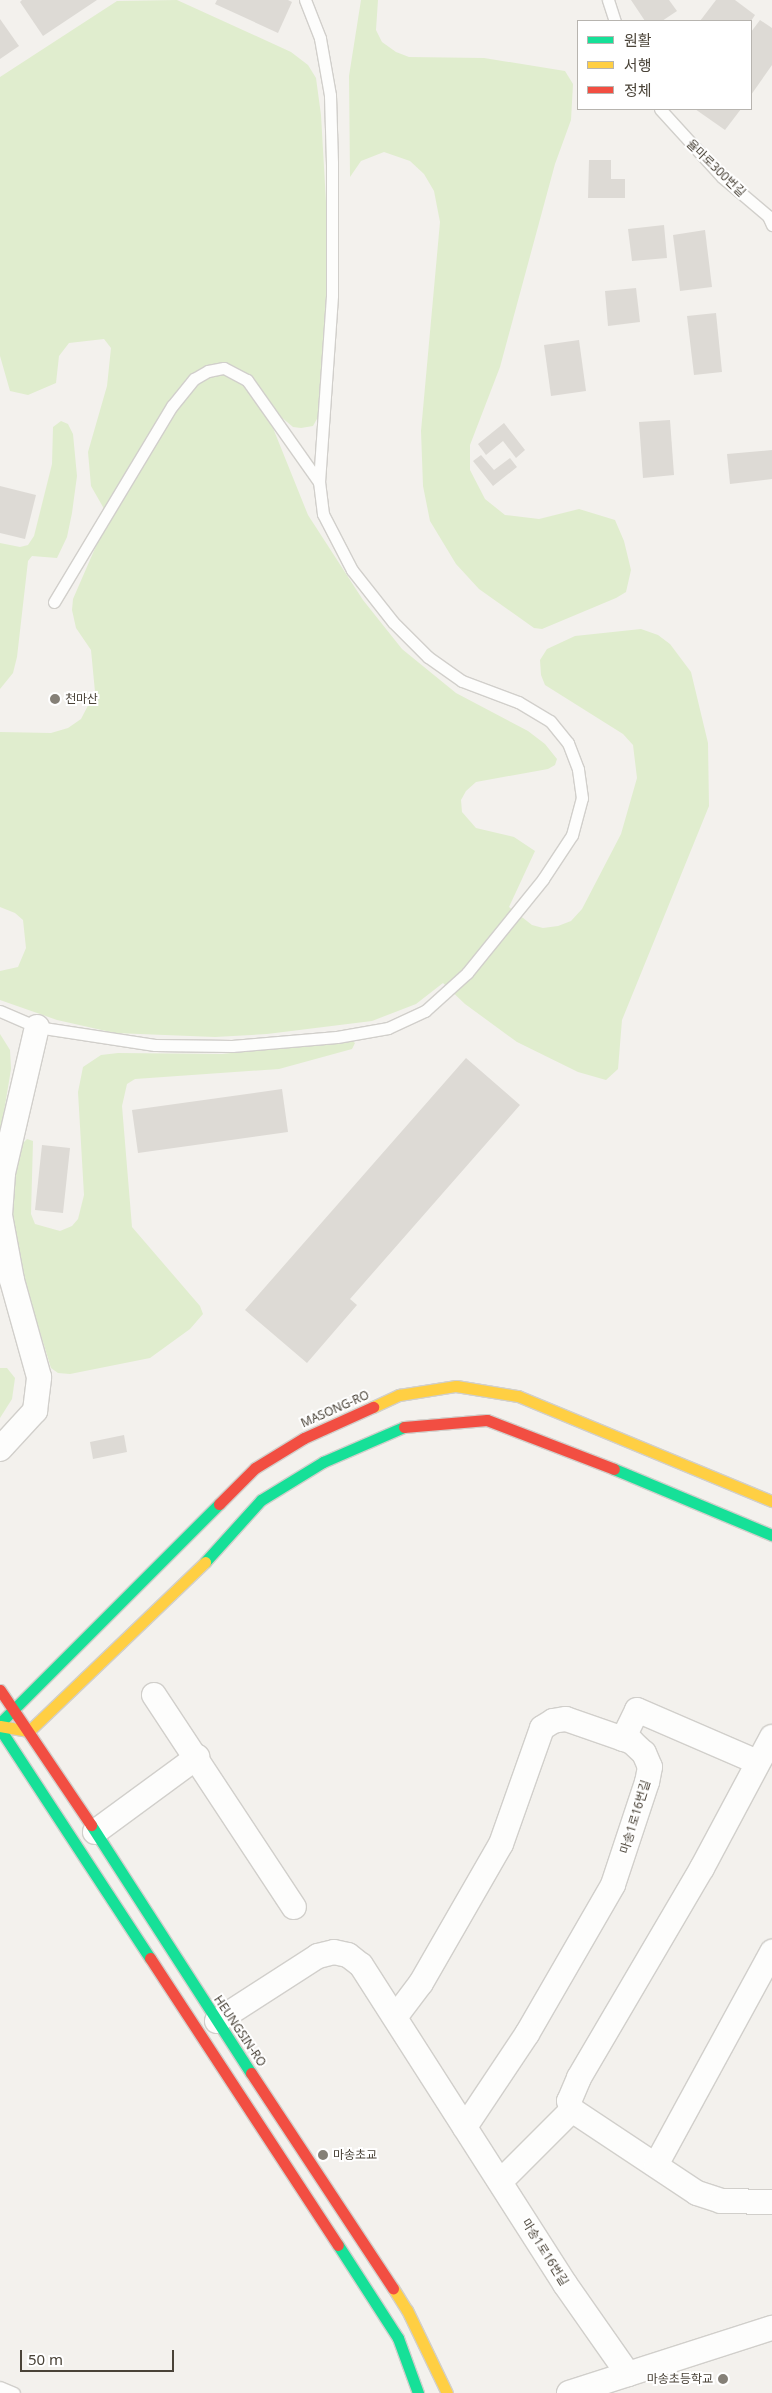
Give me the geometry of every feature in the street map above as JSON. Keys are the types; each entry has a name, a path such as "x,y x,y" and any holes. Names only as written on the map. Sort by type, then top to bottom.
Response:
{"street":[{"path":"0,1449 35,1411 39,1378 12,1280 0,1215 3,1174 37,1027"},
{"name":"MASONG-RO","path":"0,1726 14,1709 255,1468 304,1438 399,1395 456,1386 518,1396 772,1501"},
{"path":"0,1726 29,1731 198,1569 261,1500 323,1462 410,1424 487,1420 560,1446 772,1535"},
{"name":"HEUNGSIN-RO","path":"0,1690 29,1731 407,2310 447,2393"},
{"path":"154,1695 197,1757 294,1907"},
{"path":"623,1739 637,1710 757,1762"},
{"name":"마송1로16번길","path":"396,2016 421,1984 501,1844 542,1728 553,1721 566,1719 623,1739 644,1753 650,1767 613,1885 527,2034 465,2127"},
{"path":"0,1726 398,2338 418,2393"},
{"path":"772,1737 702,1868 579,2078 569,2101 572,2110 697,2192 721,2201 772,2202"},
{"path":"95,1832 197,1757"},
{"name":"마송1로16번길","path":"217,2020 318,1956 334,1952 348,1955 361,1965 396,2016 565,2284 628,2374"},
{"path":"656,2165 772,1952"},
{"path":"501,2181 572,2110"},
{"path":"569,2393 772,2328"}],"lane":[{"path":"0,1011 37,1027 155,1045 232,1046 338,1036 388,1028 425,1011 467,973 543,879 572,835 582,798 578,769 568,743 550,721 518,702 462,680 428,657 393,622 352,570 335,542 323,514 319,482 332,295 330,95 320,38 305,0"},
{"path":"608,0 614,20"},
{"name":"율마로300번길","path":"661,110 722,177 768,216 772,225"},
{"path":"54,602 172,406 194,379 208,371 224,368 246,380 258,392 319,482"},
{"path":"0,2387 14,2393"}],"green space":[{"path":"177,0 291,52 308,65 316,78 321,115 326,202 327,283 318,417 313,426 293,427 274,411 271,423 308,515 363,600 402,649 456,693 528,731 545,744 557,759 555,765 548,769 476,782 466,791 461,800 462,812 476,828 514,837 535,851 509,907 532,925 543,928 558,926 571,921 582,909 621,834 637,778 633,745 623,734 545,685 541,675 540,660 547,649 575,636 641,629 658,635 670,644 691,672 708,743 709,806 622,1020 618,1069 606,1080 578,1072 517,1042 465,1004 443,983 416,1004 372,1021 267,1034 215,1037 115,1033 57,1020 0,1000 0,971 18,967 26,948 23,920 15,913 0,907 0,732 51,733 68,728 81,719 95,692 91,650 76,628 72,610 73,599 106,523 103,507 91,486 88,452 107,386 111,348 104,339 69,343 59,356 56,383 28,395 10,391 0,356 0,77 117,1"},
{"path":"361,0 378,0 376,30 382,42 396,52 409,57 484,58 565,71 573,84 571,120 555,164 500,367 470,445 470,470 485,499 505,515 539,519 579,509 615,520 624,541 631,570 626,592 542,629 534,628 479,589 456,564 430,521 423,486 421,431 440,222 434,191 424,174 410,161 384,152 361,161 350,177 349,76"},
{"path":"61,421 68,424 73,434 77,476 67,537 57,558 32,556 28,561 17,657 13,673 0,689 0,543 20,547 28,545 34,536 52,464 53,427"},
{"path":"0,1034 10,1050 11,1069 0,1136"},
{"path":"351,1040 355,1043 352,1049 279,1069 135,1079 127,1084 122,1106 132,1227 200,1306 203,1314 190,1329 150,1358 70,1374 58,1373 51,1368 18,1261 10,1215 12,1193 22,1144 27,1139 33,1141 31,1214 35,1224 60,1231 72,1226 78,1219 84,1195 78,1092 83,1067 101,1055 118,1053 222,1054"},
{"path":"0,1368 7,1368 15,1378 12,1399 0,1418"}],"building":[{"path":"22,0 97,0 43,36 20,2"},
{"path":"217,0 288,0 292,2 278,33 215,4"},
{"path":"631,0 669,0 677,11 664,20 644,20"},
{"path":"716,0 735,0 755,15 752,20 701,20"},
{"path":"0,19 19,46 0,59"},
{"path":"760,20 772,28 772,65 752,94 752,31"},
{"path":"696,110 740,110 725,130"},
{"path":"589,160 611,160 611,179 625,179 625,198 588,198"},
{"path":"664,225 667,258 632,261 628,229"},
{"path":"705,230 712,287 680,291 673,235"},
{"path":"636,288 640,322 608,326 605,291"},
{"path":"716,313 722,372 694,375 687,316"},
{"path":"579,340 586,391 551,396 544,345"},
{"path":"670,420 674,475 643,478 639,422"},
{"path":"504,423 525,450 516,458 503,441 486,455 478,444"},
{"path":"772,450 772,479 730,484 727,454"},
{"path":"481,455 494,470 510,458 517,467 493,486 473,461"},
{"path":"0,486 36,495 25,539 0,533"},
{"path":"466,1058 520,1105 350,1299 357,1305 307,1363 245,1310"},
{"path":"282,1089 288,1132 138,1153 132,1110"},
{"path":"42,1145 70,1148 63,1213 35,1210"},
{"path":"124,1435 127,1452 93,1459 90,1442"}],"traffic: fast":[{"path":"205,1562 261,1500 323,1462 404,1427"},
{"path":"614,1469 772,1535"},
{"path":"0,1723 219,1504"},
{"path":"0,1729 150,1958"},
{"path":"91,1825 251,2073"},
{"path":"338,2245 398,2338 418,2393"}],"traffic: slow":[{"path":"373,1407 399,1395 456,1386 518,1396 772,1501"},
{"path":"0,1726 29,1731 205,1562"},
{"path":"393,2288 407,2310 447,2393"}],"traffic: jam":[{"path":"219,1504 255,1468 304,1438 373,1407"},
{"path":"404,1427 487,1420 614,1469"},
{"path":"0,1690 91,1825"},
{"path":"150,1958 338,2245"},
{"path":"251,2073 393,2288"}],"place":[{"name":"천마산","path":"55,699"},
{"name":"마송초교","path":"323,2155"},
{"name":"마송초등학교","path":"723,2379"}]}
